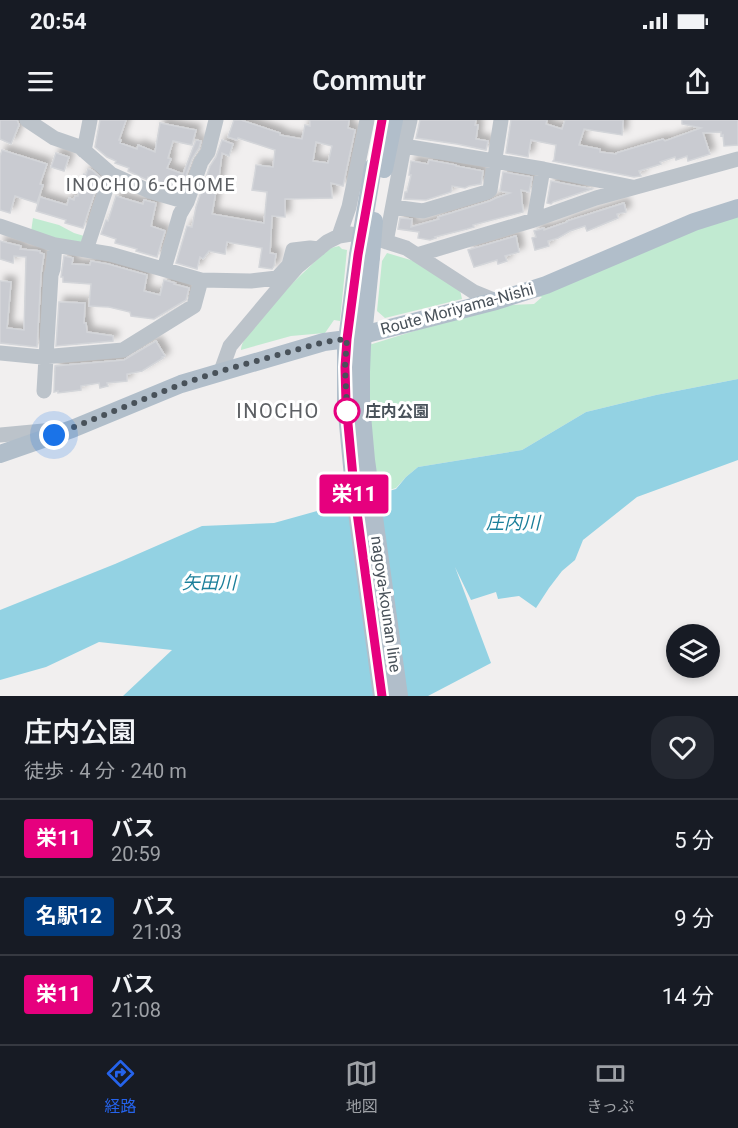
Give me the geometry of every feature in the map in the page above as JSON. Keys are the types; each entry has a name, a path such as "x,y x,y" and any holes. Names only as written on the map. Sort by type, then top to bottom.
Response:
{"main road":[{"name":"nagoya-kounan line","path":"382,120 374,221 364,256 346,403 355,498 382,696"},
{"name":"nagoya-kounan line","path":"379,168 394,120"},
{"name":"Route Moriyama-Nishi","path":"0,454 72,429 182,384 221,371 324,342 355,342 546,285 694,222 738,208"},
{"name":"nagoya-kounan line","path":"355,342 361,372 361,404 366,460 399,696"}],"street":[{"path":"27,120 54,138 80,147 111,174 148,191 187,202"},
{"path":"84,151 90,120"},
{"path":"164,269 180,214 187,202 201,162 208,152 216,120"},
{"path":"339,236 350,207 367,120"},
{"path":"386,242 410,120"},
{"path":"393,207 423,211 490,190 501,120"},
{"path":"405,146 635,187"},
{"path":"417,255 534,220 596,198 738,159"},
{"path":"534,220 543,169"},
{"path":"86,250 111,174"},
{"path":"0,226 55,245 110,254 201,280 251,281 277,278 289,265 293,250 319,249"},
{"path":"221,371 230,346 283,283 297,267 327,242 339,236 351,234 406,248 474,292 496,301"},
{"path":"44,391 55,245"},
{"path":"0,353 46,357 123,350 194,306 201,280"},
{"path":"0,435 72,429"}],"green space":[{"path":"738,208 738,379 586,412 522,450 418,467 396,488 365,497 369,345 510,305 534,304 542,297 521,293"},
{"path":"33,218 59,225 84,236 82,245 31,232"},
{"path":"339,246 347,250 340,321 334,320 325,333 291,336 241,350 251,329 275,301 322,255 331,248"},
{"path":"387,253 414,261 460,290 462,299 385,318 377,311 382,261"}],"water":[{"path":"738,379 738,460 637,497 583,540 575,560 562,571 536,608 519,596 498,599 496,592 471,600 455,567 491,663 428,696 123,696 172,650 99,642 46,667 0,680 0,610 202,526 274,523 396,489 418,467 522,450 586,412"}],"building":[{"path":"0,120 17,120 19,125 11,144 0,139"},
{"path":"100,120 126,120 120,143 137,149 138,145 155,152 160,123 196,130 192,145 173,141 168,158 171,159 167,168 183,174 196,140 201,141 181,190 148,177 147,180 128,171 129,168 115,163 116,161 95,147"},
{"path":"234,120 241,120 280,133 280,135 302,139 305,125 310,126 310,120 349,120 348,128 355,130 343,186 331,183 332,198 285,199 285,217 272,216 270,253 276,254 272,269 259,267 262,248 227,242 225,254 209,251 203,259 200,257 197,269 176,263 187,226 192,227 196,207 210,166 222,140 233,144 229,156 222,153 212,214 264,223 267,192 252,190 256,165 273,167 275,150 228,137","holes":["316,142 332,146 328,163 313,161"]},
{"path":"420,120 476,120 475,125 478,125 476,139 488,141 486,150 416,138"},
{"path":"511,120 547,120 546,124 562,129 565,120 623,120 622,135 584,129 579,145 600,149 600,152 616,154 663,139 665,141 701,128 682,124 682,120 738,120 738,145 724,146 721,132 703,133 710,154 688,161 687,156 676,160 675,157 639,171 641,176 634,177 553,161 556,145 531,140 528,157 506,153"},
{"path":"2,150 47,164 40,184 43,185 37,203 15,196 10,213 0,210"},
{"path":"56,153 69,157 64,171 51,167"},
{"path":"429,160 483,171 481,184 465,188 452,186 451,192 426,200 404,199 411,175 409,175 411,161 428,164"},
{"path":"88,169 100,177 83,228 36,211 40,197 67,205 69,198 74,200 75,196 78,196 84,174 86,175"},
{"path":"503,172 532,177 529,192 521,190 523,212 473,225 474,227 430,240 418,238 419,232 398,229 400,218 412,219 411,227 510,193 500,191"},
{"path":"551,181 592,189 551,204 547,203"},
{"path":"116,196 143,204 144,200 156,203 151,226 165,231 157,257 115,243 116,239 101,234"},
{"path":"624,203 626,212 617,214 618,218 587,231 585,226 570,231 548,241 549,246 535,250 532,238 536,237 534,231 544,228 544,230"},
{"path":"516,236 519,252 505,256 507,261 498,264 497,260 474,267 468,250"},
{"path":"0,241 21,246 20,249 40,251 44,254 37,347 0,343 0,281 11,282 7,328 24,330 26,257 14,256 13,263 0,259"},
{"path":"64,256 73,258 72,264 90,265 91,261 147,275 144,291 160,295 164,280 189,288 186,300 154,319 131,316 130,312 109,307 89,306 91,284 63,282 63,277 61,277"},
{"path":"59,302 85,303 84,323 86,323 87,332 113,336 113,341 56,346"},
{"path":"156,341 165,356 142,371 127,374 127,381 107,383 108,386 100,388 99,383 81,386 81,390 54,392 55,366 124,360"}],"bus line":[{"name":"栄11","path":"382,120 365,208 345,367 355,498 382,696"}],"place":[{"name":"庄内公園","path":"347,411"}],"district":[{"name":"INOCHO 6-CHOME","path":"151,184"},
{"name":"INOCHO","path":"278,411"}],"route":[{"path":"54,435 182,384 221,371 324,342 347,339 345,367 347,411"}],"water label":[{"name":"庄内川","path":"513,522"},
{"name":"矢田川","path":"209,582"}]}
